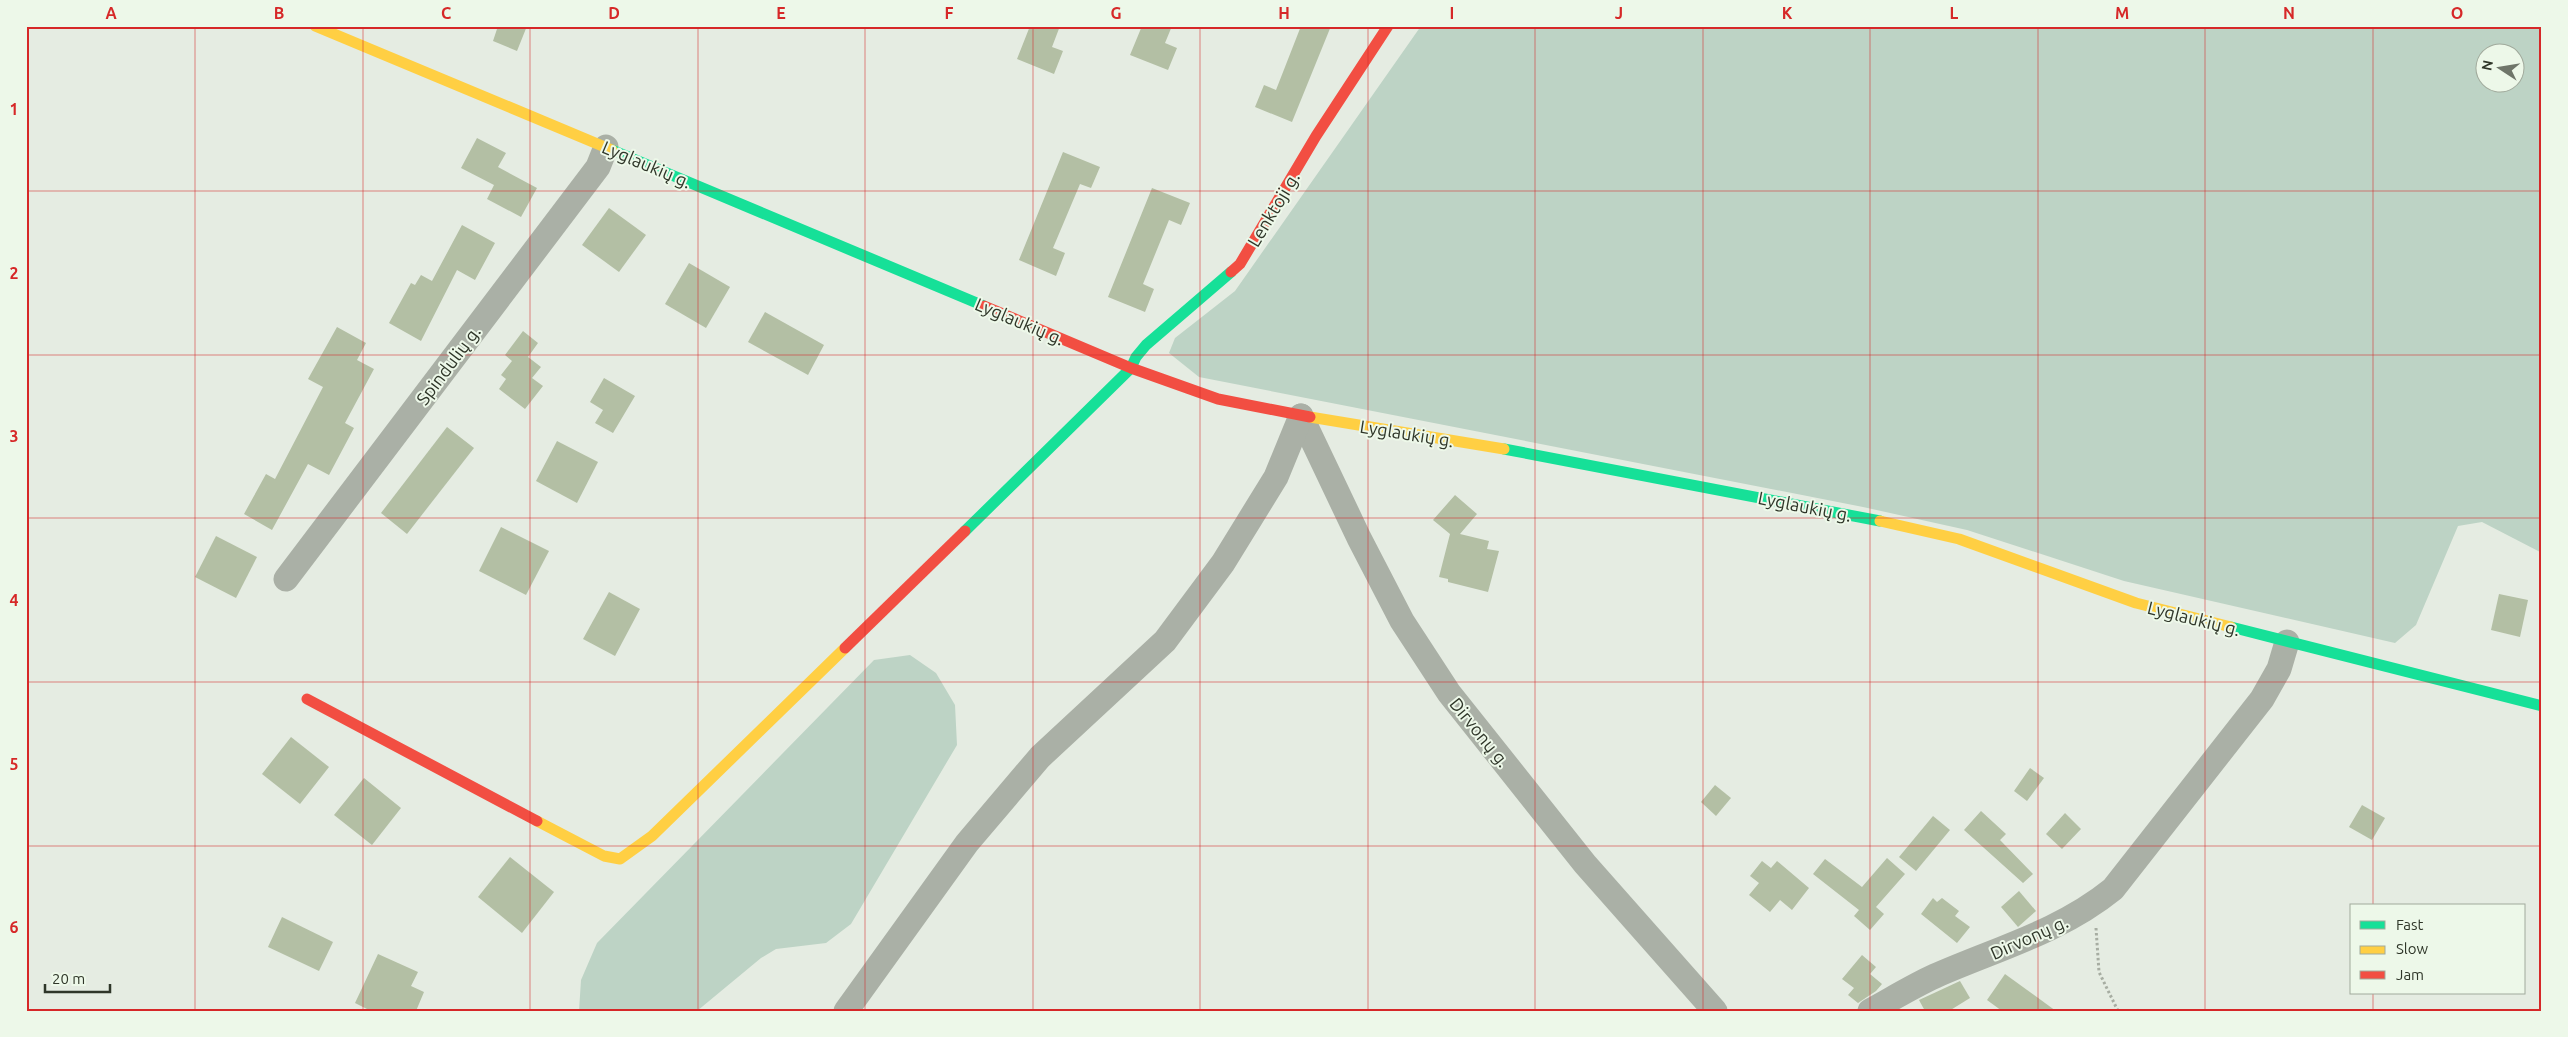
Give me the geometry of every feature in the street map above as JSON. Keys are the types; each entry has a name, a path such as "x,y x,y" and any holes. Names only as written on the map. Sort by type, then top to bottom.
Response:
{"street":[{"name":"Lyglaukių g.","path":"315,26 1131,368 1218,399 1302,416 1529,453 1912,528 1959,539 2136,603 2542,706"},
{"name":"Lenktoji g.","path":"307,699 604,856 620,859 652,836 1131,368 1136,357 1146,345 1240,264 1316,136 1388,26"},
{"name":"Spindulių g.","path":"286,579 598,167 606,148"},
{"path":"846,1011 967,842 1040,757 1165,641 1223,563 1276,477 1302,416"},
{"name":"Dirvonų g.","path":"1302,416 1359,538 1402,621 1449,693 1585,864 1714,1011"},
{"path":"2090,908 2113,890 2262,699 2279,670 2287,642"},
{"name":"Dirvonų g.","path":"1870,1011 1933,976 2006,949 2058,926 2090,908"}],"path":[{"name":"Dirvonų g.","path":"2090,908 2096,928 2100,972 2118,1011"}],"green space":[{"path":"1421,26 2542,26 2542,553 2482,522 2458,526 2416,625 2395,643 2124,581 1967,530 1863,507 1199,377 1169,353 1175,338 1235,291"},
{"path":"910,655 936,673 955,705 957,745 851,924 826,943 776,949 761,958 697,1011 579,1011 581,980 597,943 874,660"}],"building":[{"path":"498,26 527,26 517,51 493,41"},
{"path":"1030,26 1060,26 1052,47 1063,51 1054,74 1017,59"},
{"path":"1142,26 1172,26 1165,43 1177,48 1168,70 1130,55"},
{"path":"1301,26 1331,26 1292,122 1255,107 1264,85 1276,90"},
{"path":"477,138 506,153 498,167 537,188 521,217 487,199 494,185 461,168"},
{"path":"1063,152 1100,167 1091,188 1080,184 1053,248 1065,253 1056,276 1019,260"},
{"path":"1152,188 1190,203 1181,225 1169,220 1143,284 1154,289 1145,312 1108,297"},
{"path":"609,208 646,235 619,272 582,245"},
{"path":"462,225 495,243 475,280 457,270 421,341 389,323 411,283 415,285 421,275 432,281"},
{"path":"689,263 730,287 706,328 665,304"},
{"path":"765,312 824,345 808,375 748,342"},
{"path":"337,327 366,343 357,360 374,369 345,423 354,428 329,475 308,464 272,530 244,514 266,474 275,479 323,387 308,379"},
{"path":"523,331 538,343 528,357 541,367 532,378 543,386 525,409 499,389 506,379 501,375 512,361 505,355"},
{"path":"604,378 635,396 613,433 595,423 603,410 590,402"},
{"path":"447,427 474,448 407,534 381,513"},
{"path":"557,441 598,462 577,503 536,481"},
{"path":"1455,495 1477,514 1460,534 1489,541 1487,549 1499,551 1488,592 1448,582 1448,579 1439,577 1450,534 1433,520"},
{"path":"501,527 549,551 526,595 479,571"},
{"path":"216,536 257,557 236,598 195,577"},
{"path":"609,592 640,609 615,656 583,639"},
{"path":"2499,594 2528,600 2520,637 2491,630"},
{"path":"291,737 329,767 300,804 262,774"},
{"path":"2030,768 2044,778 2027,801 2014,791"},
{"path":"364,778 401,808 372,845 334,815"},
{"path":"1715,785 1731,798 1716,816 1701,802"},
{"path":"2362,805 2385,818 2372,840 2349,827"},
{"path":"1981,811 2006,834 2000,840 2033,874 2023,883 1964,830"},
{"path":"2065,813 2081,829 2062,849 2046,834"},
{"path":"1933,816 1950,830 1916,871 1899,857"},
{"path":"510,857 554,892 522,933 478,897"},
{"path":"1887,858 1905,874 1876,907 1884,914 1870,930 1854,916 1859,910 1813,874 1825,859 1862,887"},
{"path":"1762,861 1771,868 1777,861 1809,888 1792,910 1780,900 1770,912 1749,895 1759,883 1750,876"},
{"path":"2019,891 2036,911 2018,927 2001,907"},
{"path":"1933,898 1937,902 1942,898 1959,911 1955,916 1970,927 1957,943 1921,914"},
{"path":"282,917 333,942 319,971 268,947"},
{"path":"378,954 418,972 411,986 424,992 416,1011 371,1011 355,1003"},
{"path":"1862,955 1876,967 1870,974 1882,984 1876,991 1858,1003 1848,995 1854,988 1842,979"},
{"path":"2005,974 2056,1011 2002,1011 1987,1000"},
{"path":"1960,981 1970,998 1949,1011 1925,1011 1919,1000"}],"traffic: fast":[{"path":"612,150 984,306"},
{"path":"965,531 1131,368 1136,357 1146,345 1231,272"},
{"path":"1504,449 1880,521"},
{"path":"2231,627 2542,706"}],"traffic: slow":[{"path":"315,26 612,150"},
{"path":"1310,417 1504,449"},
{"path":"1880,521 1959,539 2136,603 2231,627"},
{"path":"537,821 604,856 620,859 652,836 845,648"}],"traffic: jam":[{"path":"1231,272 1240,264 1316,136 1388,26"},
{"path":"984,306 1131,368 1218,399 1310,417"},
{"path":"845,648 965,531"},
{"path":"307,699 537,821"}]}
